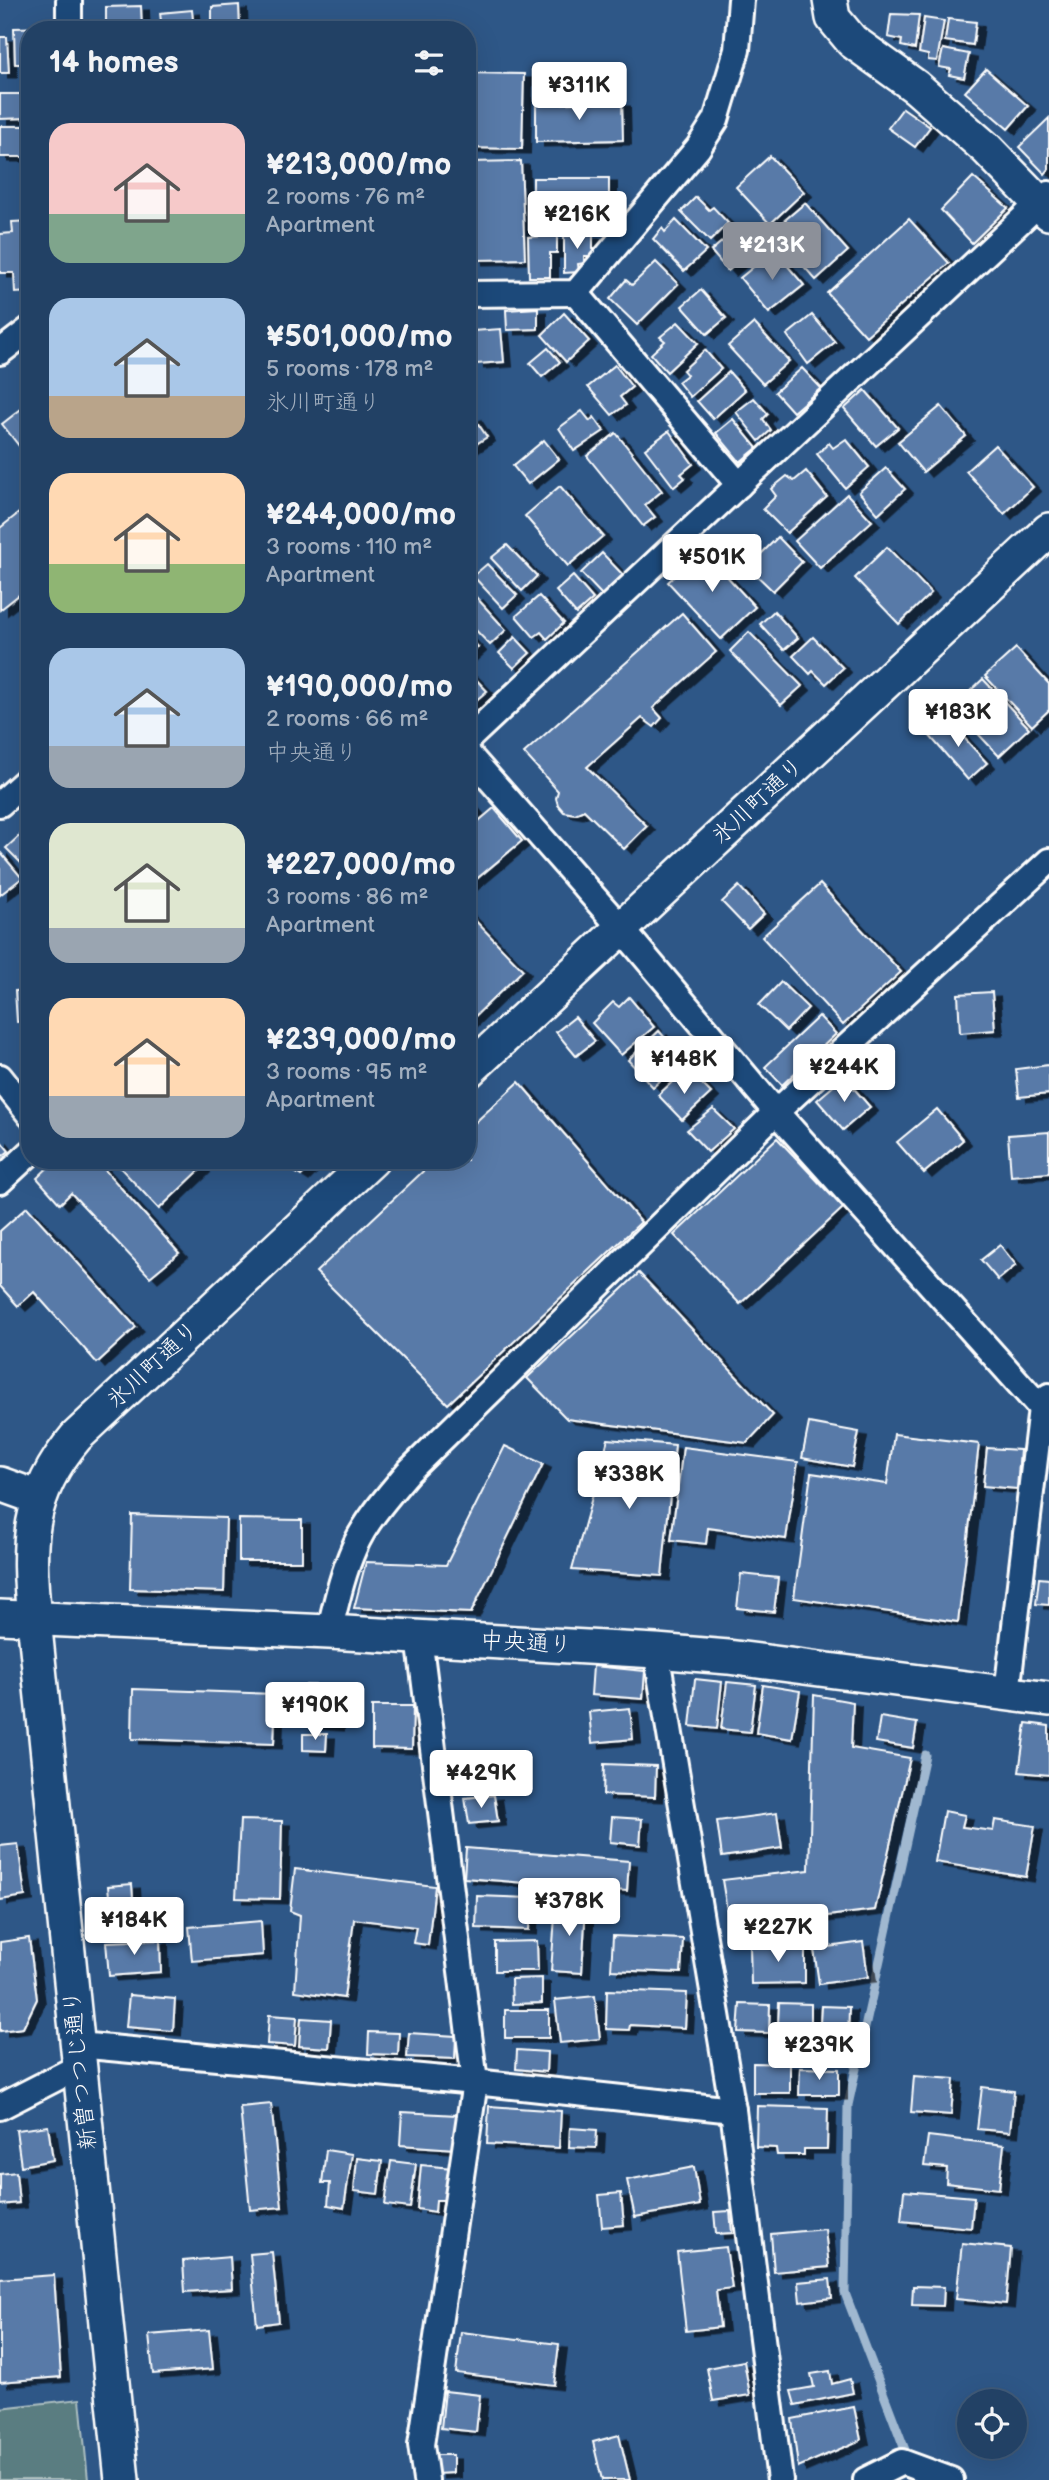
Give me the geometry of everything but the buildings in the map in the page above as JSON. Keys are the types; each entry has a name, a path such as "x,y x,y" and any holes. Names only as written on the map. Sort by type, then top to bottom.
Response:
{"street":[{"path":"69,0 69,21"},
{"path":"576,293 698,148 716,120 737,50 741,0"},
{"path":"476,732 1046,203 916,87 852,41 833,18 830,0"},
{"path":"476,293 576,293 739,485"},
{"path":"0,352 21,336"},
{"name":"氷川町通り","path":"476,1064 1049,530"},
{"path":"476,763 621,928 776,1112 1046,1404 1007,1693"},
{"path":"0,804 21,785"},
{"path":"330,1632 340,1589 355,1546 379,1507 408,1472 776,1112 1049,861"},
{"path":"0,1077 21,1104"},
{"path":"0,1181 21,1161"},
{"name":"氷川町通り","path":"34,1619 30,1558 39,1498 54,1466 76,1437 362,1169"},
{"path":"0,1484 39,1498"},
{"name":"中央通り","path":"0,1617 330,1632 656,1651 728,1657 1049,1699"},
{"name":"新曽つつじ通り","path":"34,1619 122,2480"},
{"path":"419,1637 475,2082 421,2445 426,2480"},
{"path":"656,1651 733,2110 780,2480"},
{"path":"0,2107 79,2056 475,2082 733,2110"},
{"path":"866,2480 902,2462 951,2480"}],"green space":[{"path":"80,2399 88,2480 0,2480 0,2408"}],"waterway":[{"path":"907,2455 845,2293 848,2105 925,1755"}]}
